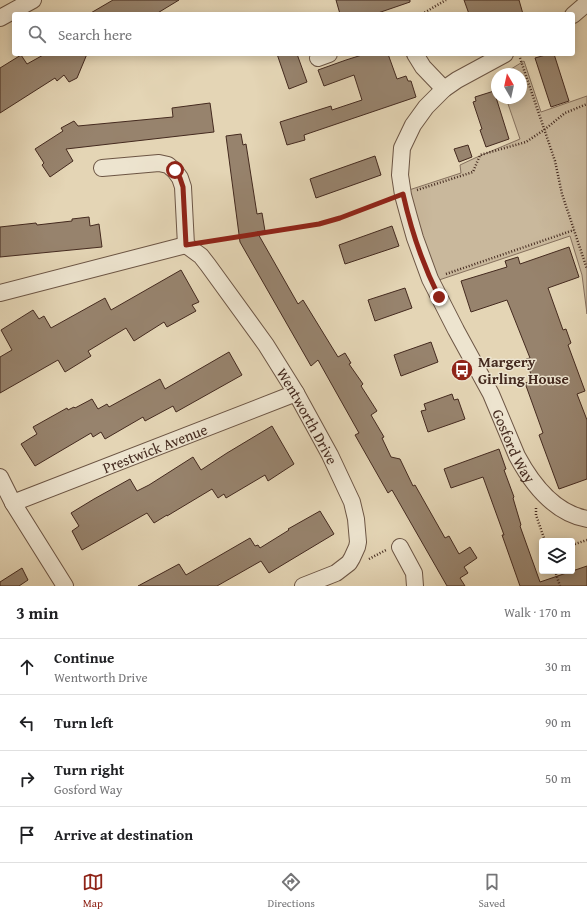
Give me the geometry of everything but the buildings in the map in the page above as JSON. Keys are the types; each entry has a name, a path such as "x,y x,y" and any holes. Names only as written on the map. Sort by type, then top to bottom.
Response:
{"street":[{"path":"0,18 33,0"},
{"path":"575,13 587,3"},
{"path":"416,56 423,67 444,89"},
{"name":"Gosford Way","path":"501,56 465,74 444,89 420,114 408,133 400,156 400,175 403,194 415,238 430,280 491,394 517,456 536,486 551,501 561,508 587,519"},
{"path":"0,293 186,245 183,187 175,170 168,165 159,163 102,168"},
{"name":"Wentworth Drive","path":"186,245 200,256 266,345 296,393 330,455 352,502 357,526 357,547 349,563 336,574 303,586"},
{"name":"Prestwick Avenue","path":"13,503 296,393"},
{"path":"0,477 13,503 65,586"},
{"path":"400,547 414,573 415,586"}],"path":[{"path":"425,12 446,0"},
{"path":"519,56 555,160 562,194 587,269"},
{"path":"186,245 319,224 340,218 403,194 473,172 480,154 526,142 565,113 587,104"},
{"path":"430,280 574,230"},
{"path":"536,486 536,515 544,538"},
{"path":"575,544 587,540"},
{"path":"357,547 365,561 398,543 400,547"},
{"path":"556,574 560,586"}],"shaded area":[{"path":"524,61 526,68 513,68"},
{"path":"527,70 541,112 587,96 587,314 582,275 570,236 439,280 417,224 409,190 461,173 460,165 520,139 508,104 527,104"}],"place":[{"name":"Margery Girling House","path":"462,370"}],"route":[{"path":"175,170 183,187 186,245 319,224 340,218 403,194 415,238 430,280 439,297"}]}
